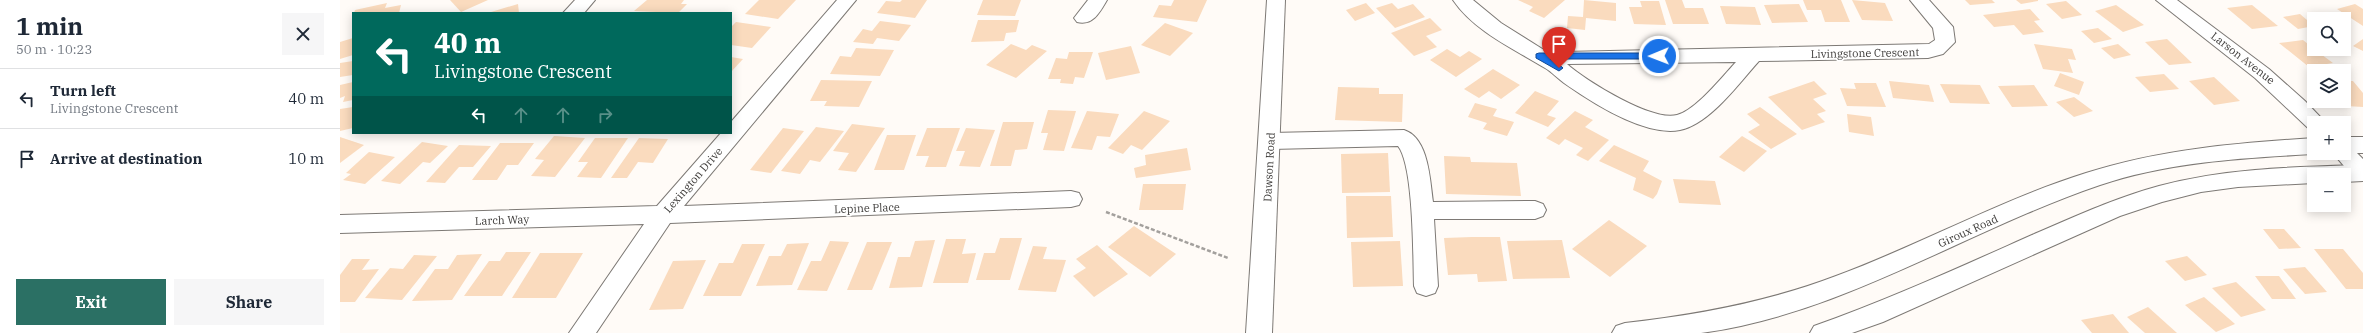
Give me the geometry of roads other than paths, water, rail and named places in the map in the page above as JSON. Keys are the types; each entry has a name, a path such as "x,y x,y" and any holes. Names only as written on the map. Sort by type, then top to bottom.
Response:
{"street":[{"path":"574,12 586,0"},
{"name":"Lexington Drive","path":"582,333 663,215 847,0"},
{"path":"1084,18 1098,0"},
{"name":"Dawson Road","path":"1259,333 1271,141 1276,0"},
{"name":"Livingstone Crescent","path":"1462,0 1502,35 1554,65 1572,80 1638,116 1667,124 1679,123 1695,115 1754,54"},
{"name":"Livingstone Crescent","path":"1539,56 1564,58 1754,54 1918,53 1936,49 1945,42 1945,32 1919,0"},
{"name":"Larson Avenue","path":"2165,0 2258,68 2282,89 2308,116"},
{"path":"1271,141 1404,138 1407,140 1413,150 1420,179 1426,286"},
{"path":"2351,145 2363,144"},
{"name":"Giroux Road","path":"1625,333 1730,318 1804,298 1872,272 2054,193 2095,178 2173,160 2218,152 2307,146"},
{"path":"2351,160 2363,172"},
{"path":"1823,333 1874,315 2112,210 2153,196 2201,184 2231,180 2277,176 2363,172"},
{"name":"Lepine Place","path":"663,215 1071,199"},
{"path":"1421,211 1535,210"},
{"name":"Larch Way","path":"340,224 663,215"}]}
